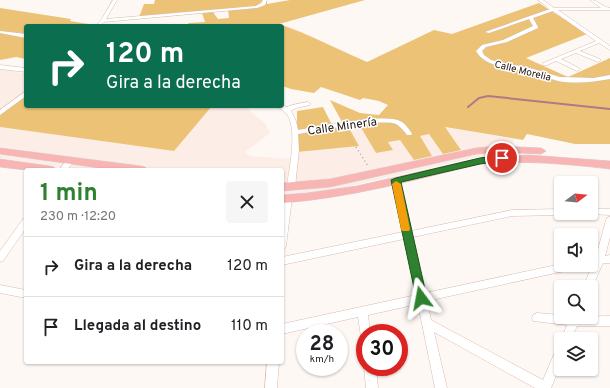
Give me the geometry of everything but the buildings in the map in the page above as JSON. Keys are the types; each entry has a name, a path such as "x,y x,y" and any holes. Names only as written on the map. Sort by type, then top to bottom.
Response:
{"main road":[{"path":"286,193 372,173 498,149 610,156"},
{"path":"0,151 127,168"},
{"path":"286,193 311,197 343,193 480,161 502,158 530,158 610,165"},
{"path":"1,164 34,168"}],"street":[{"path":"99,24 103,21 115,0"},
{"path":"103,21 257,7 263,4 265,0"},
{"path":"592,0 609,10"},
{"path":"541,1 551,2"},
{"path":"541,1 610,48"},
{"path":"487,32 553,9 609,10"},
{"name":"Calle Morelia","path":"530,17 536,27 505,41 481,48 479,51 482,56 489,61 498,64 528,69 559,79 594,80 610,77"},
{"path":"0,32 24,36"},
{"path":"546,64 600,41"},
{"path":"575,51 598,60"},
{"path":"556,60 577,69"},
{"path":"0,67 24,70"},
{"path":"0,113 24,95"},
{"path":"284,220 286,193 294,161 295,132 290,108 296,97"},
{"path":"284,107 290,108 308,104"},
{"name":"Calle Minería","path":"295,132 342,126 366,121 389,120 403,126 409,134"},
{"path":"65,168 71,160"},
{"path":"396,180 421,298 443,386"},
{"path":"284,261 512,213 554,212"},
{"path":"598,212 610,212"},
{"path":"598,252 610,220"},
{"path":"0,258 24,224"},
{"path":"598,260 610,259"},
{"path":"284,329 554,269"},
{"path":"0,289 24,294"},
{"path":"362,311 364,324"},
{"path":"537,318 554,318"},
{"path":"598,320 610,321"},
{"path":"427,323 545,388 554,367"},
{"path":"271,388 273,364"},
{"path":"371,376 372,388"}],"path":[{"path":"342,126 372,173"}],"shaded area":[{"path":"155,0 267,0 267,4 290,0 365,0 279,24 188,23 205,22 202,13 213,12 218,19 229,18 228,9 139,17 144,4 154,4"},
{"path":"539,3 587,34 526,58 568,77 610,58 610,144 575,144 527,134 523,140 445,127 461,150 443,154 429,134 420,136 432,156 414,160 400,140 388,142 393,150 376,153 360,126 349,128 359,146 297,152 297,111 323,107 332,125 342,122 330,100 360,113 379,115 388,105 379,101 363,98 360,100 321,87 314,93 284,87 284,26 367,62 434,30 452,34"},
{"path":"0,8 71,19 70,21 89,24 24,24 24,59 16,57 0,60"},
{"path":"2,69 24,74 24,93 0,111 0,71"},
{"path":"24,93 24,108 210,108 174,151 0,127 0,111"},
{"path":"210,108 248,108 265,123 270,133 245,152 251,156 291,159 297,152 358,146 348,128 360,126 376,153 393,150 388,141 429,134 461,150 444,127 514,139 512,145 516,153 486,155 341,188 284,195 284,168 68,168 0,158 0,127 174,151"}],"waterway":[{"path":"468,107 479,98 488,96 610,109"}],"slow traffic":[{"path":"396,184 406,229"}],"route":[{"path":"421,298 396,180 480,161 502,158"}]}
